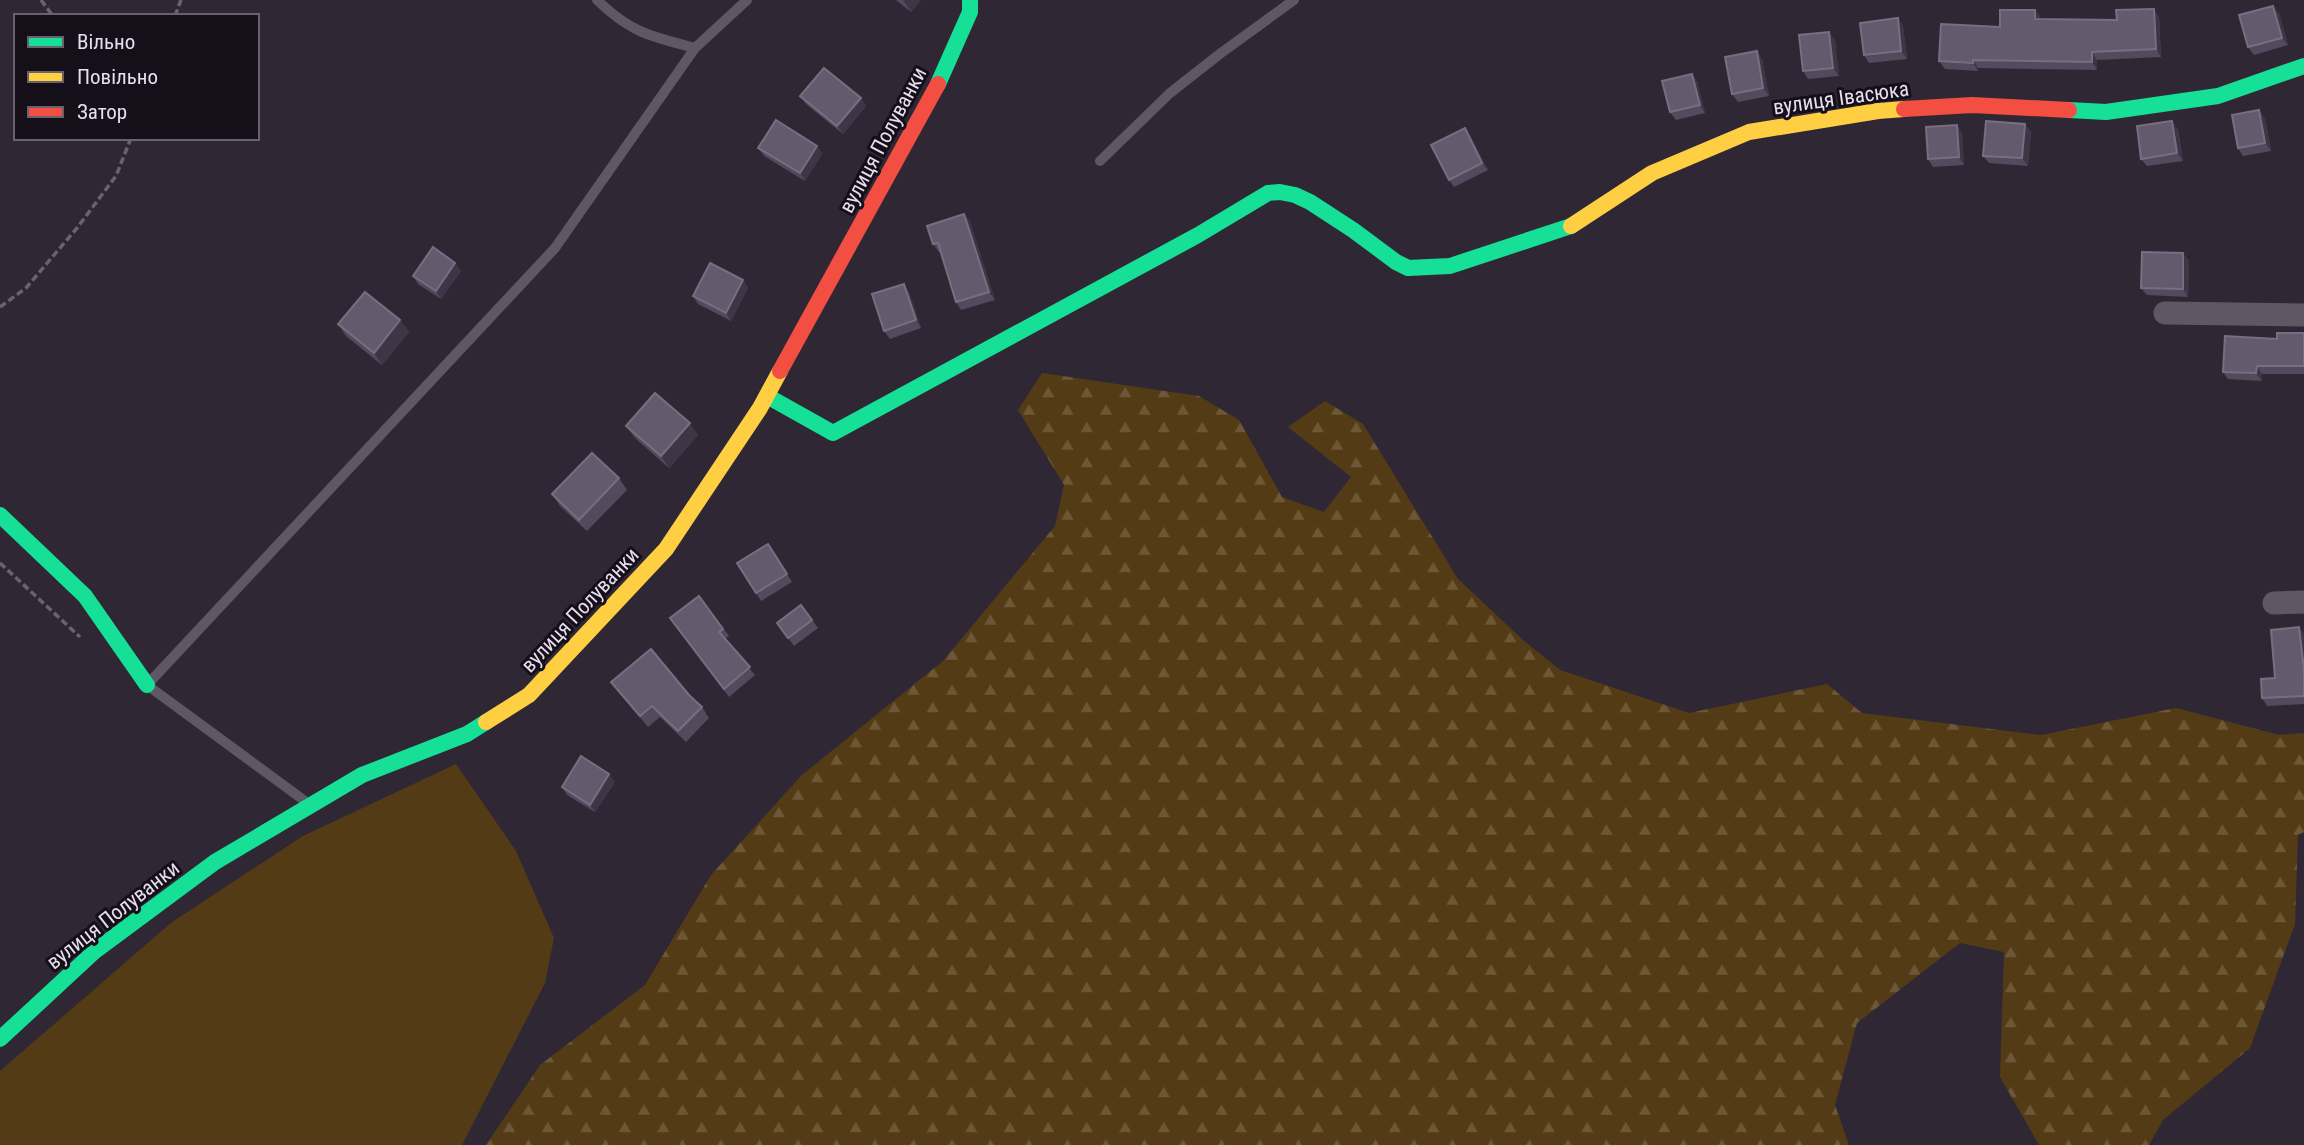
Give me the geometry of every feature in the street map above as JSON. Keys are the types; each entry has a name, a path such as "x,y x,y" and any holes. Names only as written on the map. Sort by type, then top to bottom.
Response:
{"street":[{"name":"вулиця Полуванки","path":"0,1039 95,951 215,862 362,775 467,734 529,695 666,549 767,396 931,100 970,12 970,0"},
{"name":"вулиця Івасюка","path":"767,396 833,433 1198,235 1268,193 1295,195 1310,202 1408,268 1450,266 1568,228 1652,173 1749,132 1878,111 1972,105 2106,112 2218,96 2304,66"},
{"path":"2165,313 2304,315"},
{"path":"0,515 85,596 147,685"},
{"path":"2274,603 2304,602"}],"lane":[{"path":"597,0 616,18 644,35 695,48"},
{"path":"311,805 147,685 555,248 695,48 747,0"},
{"path":"1101,161 1170,93 1221,52 1294,0"}],"path":[{"path":"0,307 26,288 77,228 116,176 130,140"},
{"path":"0,563 81,637"}],"green space":[{"path":"1042,373 1199,396 1239,420 1282,497 1324,512 1351,477 1288,427 1325,401 1363,424 1458,579 1523,640 1560,670 1689,713 1827,684 1862,713 2041,735 2176,708 2279,735 2304,733 2304,832 2298,835 2295,924 2250,1048 2163,1120 2149,1145 2039,1145 2000,1077 2004,952 1960,943 1857,1023 1835,1105 1849,1145 486,1145 540,1065 645,985 711,875 802,775 943,661 1055,526 1064,485 1018,410"},
{"path":"456,764 516,851 554,938 545,983 462,1145 0,1145 0,1071 172,922 303,836"}],"building":[{"path":"2273,6 2282,38 2248,47 2239,15"},
{"path":"2154,9 2156,49 2092,52 2092,62 1939,61 1941,24 2000,27 2000,10 2035,10 2035,19 2117,20 2116,10"},
{"path":"1898,18 1901,51 1864,55 1860,23"},
{"path":"1829,32 1833,68 1803,71 1799,35"},
{"path":"1757,51 1763,88 1732,94 1725,57"},
{"path":"824,68 861,98 837,126 800,96"},
{"path":"1692,74 1700,105 1670,112 1662,81"},
{"path":"2259,110 2265,143 2238,148 2232,115"},
{"path":"776,120 817,146 800,173 758,148"},
{"path":"1986,121 2025,124 2022,158 1983,156"},
{"path":"2172,121 2177,153 2141,159 2137,126"},
{"path":"1957,125 1959,157 1928,159 1926,127"},
{"path":"1465,128 1482,163 1449,180 1431,145"},
{"path":"964,214 989,292 956,302 938,243 933,244 927,226"},
{"path":"433,247 455,263 436,291 413,276"},
{"path":"2142,252 2183,253 2183,289 2141,288"},
{"path":"710,263 743,280 726,313 693,296"},
{"path":"904,284 916,320 884,331 872,294"},
{"path":"365,292 400,320 374,353 338,324"},
{"path":"2277,333 2304,333 2304,366 2257,366 2256,373 2223,372 2225,336 2277,339"},
{"path":"655,393 690,423 661,456 626,426"},
{"path":"592,453 619,478 579,520 552,494"},
{"path":"768,544 787,574 756,593 737,563"},
{"path":"699,596 723,629 719,632 750,667 724,689 670,618"},
{"path":"801,605 812,620 788,638 777,623"},
{"path":"2299,627 2304,696 2262,698 2261,679 2275,678 2271,630"},
{"path":"651,649 702,707 678,731 652,706 640,716 611,682"},
{"path":"581,756 609,774 590,805 562,787"}],"traffic: fast":[{"path":"938,84 970,12 970,0"},
{"path":"2069,110 2106,112 2218,96 2304,66"},
{"path":"767,396 833,433 1198,235 1268,193 1295,195 1310,202 1408,268 1450,266 1571,226"},
{"path":"0,515 85,596 147,685"},
{"path":"0,1039 95,951 215,862 362,775 467,734 486,722"}],"traffic: slow":[{"path":"1571,226 1652,173 1749,132 1904,109"},
{"path":"486,722 529,695 666,549 760,408 780,371"}],"traffic: jam":[{"path":"780,371 938,84"},
{"path":"1904,109 1972,105 2069,110"}]}
